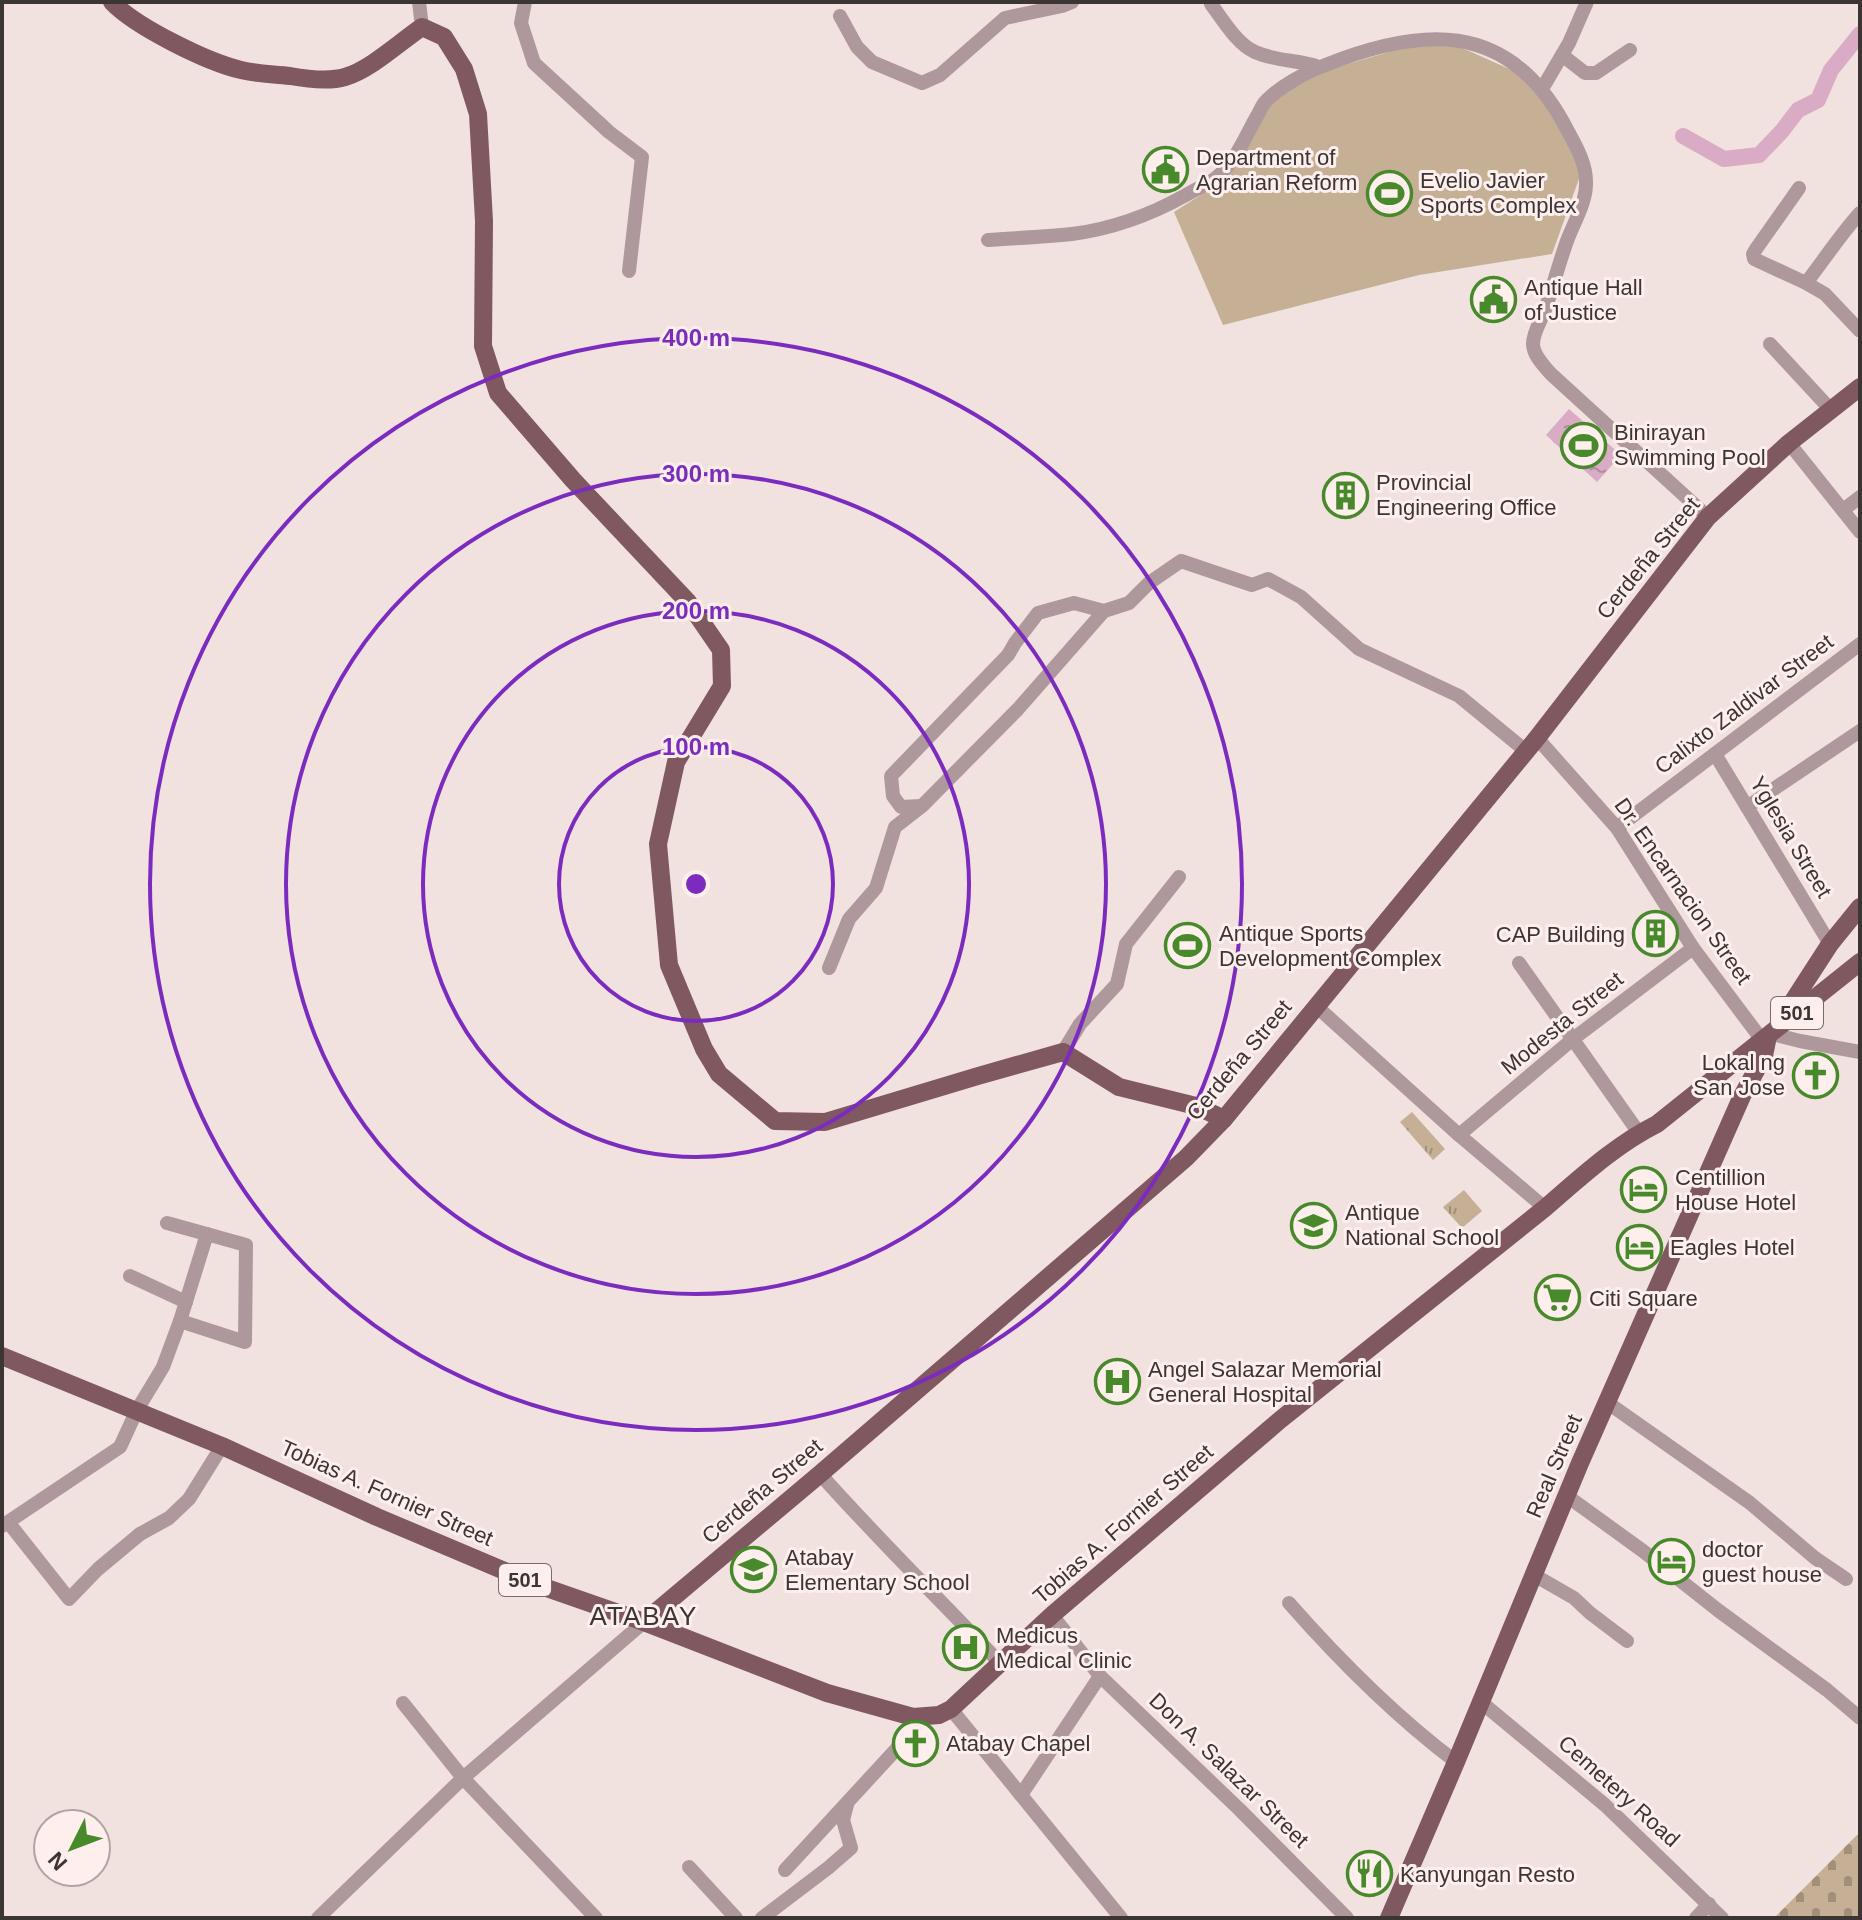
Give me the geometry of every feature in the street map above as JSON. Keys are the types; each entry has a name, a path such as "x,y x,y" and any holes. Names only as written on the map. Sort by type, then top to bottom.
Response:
{"main road":[{"path":"112,2 121,11 171,41 242,70 311,79 344,77 373,62 422,27 444,37 464,69 478,114 484,221 483,346 498,393 573,480 688,602 721,650 722,686 676,762 658,844 669,965 704,1049 719,1074 775,1121 825,1122 1063,1052 1119,1087 1196,1106 1224,1119"},
{"name":"Cerdeña Street","path":"644,1622 1186,1158 1224,1119 1531,744 1708,517 1789,443 1860,387"},
{"path":"1770,1031 1830,944 1860,907"},
{"name":"Tobias A. Fornier Street","path":"1770,1031 1860,954"},
{"name":"Tobias A. Fornier Street","path":"137,1410 538,1585 644,1622 827,1693 898,1714 925,1718 939,1715 951,1709 1052,1615 1280,1420 1639,1133 1649,1121 1860,962"},
{"name":"Real Street","path":"1389,1918 1567,1496 1742,1096 1764,1056 1770,1031"},
{"path":"1732,1061 1742,1096"},
{"name":"501","path":"2,1356 137,1410"}],"street":[{"path":"419,2 422,27"},
{"path":"525,2 521,23 534,63 609,132 642,157 629,271"},
{"path":"840,16 857,47 872,62 922,83 940,75 1005,18 1072,2"},
{"path":"1542,89 1587,2"},
{"path":"1211,4 1243,44 1258,54 1319,67"},
{"path":"988,240 1075,233 1165,207 1217,177 1238,152 1266,101 1319,67 1405,40 1443,39 1483,46 1520,68 1542,89 1577,148 1586,171 1587,186 1583,201 1535,333 1533,347 1551,374 1708,517"},
{"path":"1562,55 1590,74 1630,50"},
{"path":"1799,188 1753,254 1754,259 1825,294 1860,331"},
{"path":"1806,283 1860,213"},
{"path":"1770,344 1831,410"},
{"path":"1789,443 1860,532"},
{"path":"1843,510 1860,497"},
{"name":"Dr. Encarnacion Street","path":"1104,611 1129,603 1149,583 1181,561 1252,585 1268,579 1301,597 1359,649 1459,696 1531,744 1617,828 1693,948 1770,1031"},
{"path":"829,968 849,919 876,888 895,827 922,806 1018,709 1104,611 1074,603 1038,613 1008,655 891,776 893,796 901,807 922,806"},
{"name":"Calixto Zaldivar Street","path":"1617,828 1860,644"},
{"path":"1747,807 1860,731"},
{"name":"Yglesia Street","path":"1715,754 1830,944"},
{"path":"1063,1052 1080,1024 1117,984 1126,944 1179,877"},
{"name":"Modesta Street","path":"1459,1135 1573,1039 1693,948"},
{"path":"1519,963 1639,1133"},
{"path":"1316,1006 1545,1208"},
{"path":"1770,1031 1800,1041 1860,1052"},
{"path":"167,1223 246,1245 245,1342 180,1321"},
{"path":"207,1234 163,1367 137,1410 120,1447 5,1524 69,1599 98,1569 140,1534 169,1518 189,1499 222,1446"},
{"path":"130,1276 186,1302"},
{"path":"1608,1403 1750,1503 1815,1558 1846,1579"},
{"path":"820,1474 1000,1663"},
{"path":"1567,1496 1860,1718"},
{"path":"1534,1575 1574,1598 1627,1641"},
{"path":"1289,1603 1322,1640 1410,1725 1456,1762"},
{"name":"Don A. Salazar Street","path":"1052,1615 1100,1676 1347,1918"},
{"path":"318,1918 463,1778 644,1622"},
{"path":"1021,1795 1100,1676"},
{"name":"Cemetery Road","path":"1481,1702 1605,1805 1722,1918"},
{"path":"403,1703 463,1778 596,1918"},
{"path":"951,1709 1121,1918"},
{"path":"785,1870 925,1718"},
{"path":"762,1918 851,1848 843,1820 849,1801"},
{"path":"689,1867 736,1918"},
{"path":"1696,1918 1709,1904"}],"green space":[{"name":"Evelio Javier Sports Complex","path":"1438,41 1516,72 1540,95 1577,160 1580,176 1552,254 1419,275 1223,325 1174,212 1221,182 1272,103 1289,89 1317,73"},
{"name":"Antique Sports Development Complex","path":"1181,927 1194,927 1205,935 1207,951 1198,964 1183,966 1172,957 1169,942"},
{"path":"1412,1112 1445,1149 1433,1160 1400,1122"},
{"path":"1464,1190 1482,1211 1462,1228 1443,1207"},
{"path":"1860,1832 1860,1918 1774,1918"}],"water":[{"name":"Binirayan Swimming Pool","path":"1569,409 1621,455 1597,482 1546,435"}],"waterway":[{"path":"1683,136 1724,159 1759,155 1798,110 1818,100 1831,70 1860,34"}],"place":[{"name":"Department of Agrarian Reform","path":"1165,170"},
{"name":"Evelio Javier Sports Complex","path":"1389,193"},
{"name":"Antique Hall of Justice","path":"1493,300"},
{"name":"Binirayan Swimming Pool","path":"1583,445"},
{"name":"Provincial Engineering Office","path":"1345,495"},
{"name":"CAP Building","path":"1656,934"},
{"name":"Antique Sports Development Complex","path":"1188,946"},
{"name":"Lokal ng San Jose","path":"1816,1075"},
{"name":"Centillion House Hotel","path":"1644,1190"},
{"name":"Antique National School","path":"1314,1225"},
{"name":"Eagles Hotel","path":"1639,1247"},
{"name":"Citi Square","path":"1558,1298"},
{"name":"Angel Salazar Memorial General Hospital","path":"1117,1382"},
{"name":"doctor guest house","path":"1671,1562"},
{"name":"Atabay Elementary School","path":"754,1570"},
{"name":"Medicus Medical Clinic","path":"965,1648"},
{"name":"Atabay Chapel","path":"915,1743"},
{"name":"Kanyungan Resto","path":"1369,1874"}],"district":[{"name":"ATABAY","path":"644,1616"}]}
